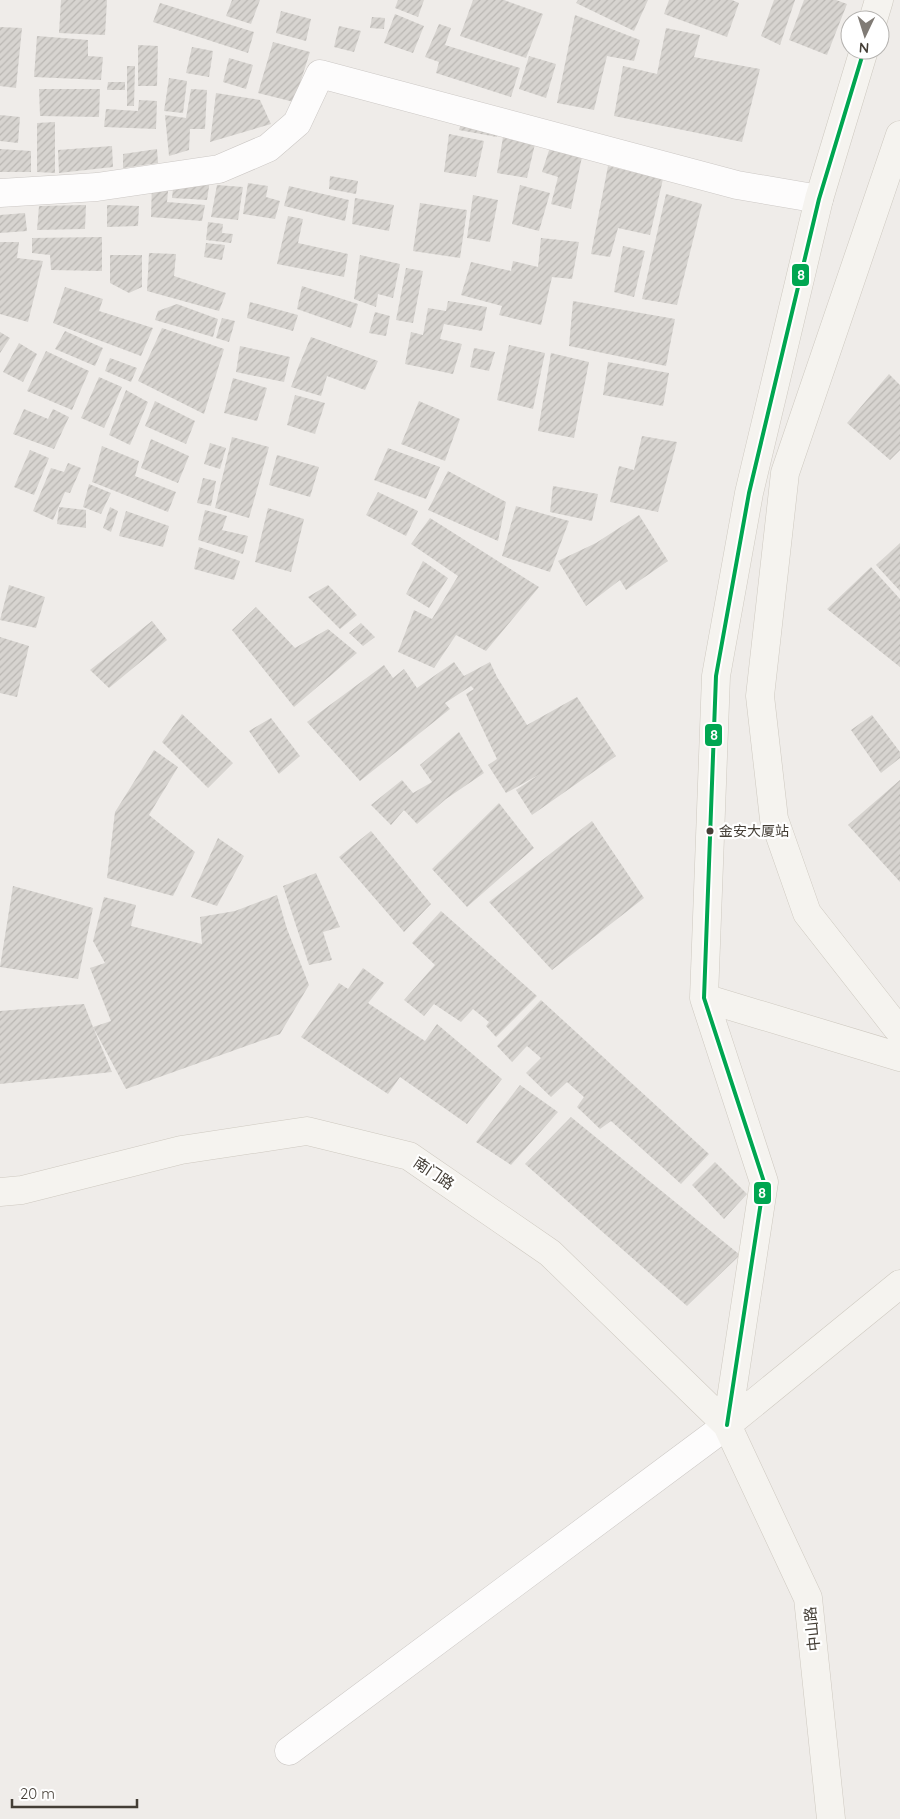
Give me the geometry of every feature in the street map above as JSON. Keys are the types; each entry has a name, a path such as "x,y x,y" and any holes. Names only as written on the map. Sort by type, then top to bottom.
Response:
{"main road":[{"path":"727,1426 764,1182 704,998 716,676 749,493 819,199 861,60"},
{"path":"900,135 785,473 760,696 774,819 807,913 897,1028 900,1029"},
{"path":"704,998 900,1057"},
{"name":"南门路","path":"0,1192 22,1190 181,1150 307,1131 409,1156 550,1254 727,1426"},
{"path":"727,1426 900,1284"},
{"name":"中山路","path":"727,1426 808,1598 831,1819"}],"street":[{"path":"0,193 97,187 219,168 268,148 297,123 320,74 737,185 819,199"},
{"path":"289,1751 727,1426"}],"building":[{"path":"61,0 107,0 105,35 59,33"},
{"path":"232,0 260,0 251,24 226,16"},
{"path":"398,0 424,0 418,17 395,8"},
{"path":"473,0 504,0 543,14 526,58 460,36"},
{"path":"578,0 648,0 634,31 576,3"},
{"path":"669,0 732,0 739,3 727,37 664,14"},
{"path":"774,0 795,0 780,45 761,36"},
{"path":"804,0 836,0 847,4 845,10 840,10 840,22 827,55 789,40"},
{"path":"160,3 254,32 248,53 153,22"},
{"path":"281,11 311,19 306,41 276,33"},
{"path":"395,14 424,26 413,53 384,43"},
{"path":"575,15 640,40 634,61 607,56 594,110 557,103"},
{"path":"372,17 385,18 384,29 370,28"},
{"path":"439,24 451,28 445,45 520,68 511,97 436,73 439,62 425,57"},
{"path":"339,26 361,31 354,52 334,47"},
{"path":"0,27 22,28 16,88 0,86"},
{"path":"666,28 700,35 694,57 760,69 742,142 614,116 623,66 657,74"},
{"path":"37,36 88,40 88,56 103,57 101,80 34,77"},
{"path":"273,42 310,52 294,102 258,93"},
{"path":"138,45 158,46 157,86 138,86"},
{"path":"192,47 213,51 209,77 186,73"},
{"path":"529,56 556,64 546,98 519,89"},
{"path":"229,58 253,65 246,89 223,82"},
{"path":"127,66 135,66 134,106 127,106"},
{"path":"169,78 187,81 183,113 164,111"},
{"path":"108,82 125,82 125,90 107,90"},
{"path":"39,89 100,89 99,117 40,116"},
{"path":"191,89 207,90 205,129 190,129 189,150 169,156 165,115 186,118"},
{"path":"216,93 260,100 271,124 210,142"},
{"path":"139,100 157,101 156,129 104,127 106,109 138,111"},
{"path":"0,115 20,117 18,143 0,141"},
{"path":"462,120 499,128 497,137 459,130"},
{"path":"55,122 55,173 37,172 37,123"},
{"path":"449,134 484,141 476,177 444,172"},
{"path":"503,137 535,144 527,178 497,173"},
{"path":"551,144 583,152 571,209 551,204 558,177 542,172"},
{"path":"112,146 113,167 59,173 58,150"},
{"path":"0,149 31,151 31,172 0,172"},
{"path":"157,149 158,163 123,168 123,154"},
{"path":"608,166 663,179 650,235 618,228 610,257 591,254"},
{"path":"330,176 358,181 356,194 329,189"},
{"path":"174,179 210,180 207,200 172,198"},
{"path":"169,181 167,202 205,205 202,221 151,217 152,183"},
{"path":"248,183 268,186 266,197 280,201 275,219 243,214"},
{"path":"217,185 243,187 238,220 211,217"},
{"path":"520,185 550,193 539,231 512,224"},
{"path":"289,186 349,200 345,221 284,206"},
{"path":"666,194 702,204 677,305 642,299"},
{"path":"473,195 498,200 490,242 467,238"},
{"path":"355,198 394,205 389,231 352,224"},
{"path":"420,203 467,210 460,258 413,251"},
{"path":"86,205 85,229 37,230 39,206"},
{"path":"107,205 139,206 138,226 107,227"},
{"path":"25,213 27,231 0,233 0,215"},
{"path":"288,216 303,219 298,243 348,254 344,277 277,264"},
{"path":"208,222 223,224 222,233 233,234 231,243 206,240"},
{"path":"102,237 102,271 51,270 50,255 32,253 32,238"},
{"path":"541,238 579,242 572,279 552,277 541,325 499,315 502,306 461,295 471,262 511,271 513,261 538,267"},
{"path":"0,242 19,242 17,258 43,261 28,322 0,314"},
{"path":"206,243 225,245 222,260 204,257"},
{"path":"623,246 645,251 634,297 614,292"},
{"path":"149,253 176,254 174,276 226,293 219,311 147,291"},
{"path":"110,255 142,255 142,287 129,293 110,283"},
{"path":"360,255 400,264 393,298 378,294 376,307 354,299"},
{"path":"406,268 423,271 413,323 396,320"},
{"path":"302,286 358,304 351,328 297,309"},
{"path":"65,287 103,299 99,311 153,328 141,356 53,323"},
{"path":"448,301 487,307 482,331 444,324 440,339 462,344 453,374 405,364 411,332 423,335 428,308 446,311"},
{"path":"573,301 675,319 666,366 569,346"},
{"path":"250,302 298,315 293,331 247,318"},
{"path":"177,304 218,319 213,337 155,320 158,311"},
{"path":"375,312 390,316 386,336 369,333"},
{"path":"222,318 235,321 229,342 216,338"},
{"path":"162,328 224,349 204,414 138,381"},
{"path":"65,331 103,348 95,366 55,349"},
{"path":"0,332 10,338 0,353"},
{"path":"311,337 378,361 365,390 327,376 321,396 291,387"},
{"path":"19,343 37,354 23,382 3,372"},
{"path":"509,345 545,353 533,409 497,400"},
{"path":"240,346 290,357 284,382 236,372"},
{"path":"474,348 495,352 489,371 470,367"},
{"path":"46,351 89,371 72,410 27,391"},
{"path":"551,353 589,362 574,438 538,431"},
{"path":"110,358 137,368 131,382 105,371"},
{"path":"608,362 669,373 663,406 603,395"},
{"path":"889,374 900,385 900,450 890,460 847,423"},
{"path":"99,377 122,387 104,428 81,418"},
{"path":"233,378 267,388 257,421 224,413"},
{"path":"126,390 148,402 130,445 109,435"},
{"path":"295,395 325,403 315,434 287,425"},
{"path":"155,401 195,421 186,444 145,426"},
{"path":"419,401 460,419 445,461 401,444"},
{"path":"24,409 48,419 53,409 69,417 54,449 13,434"},
{"path":"642,436 677,442 658,512 610,502 619,466 634,470"},
{"path":"232,437 269,447 249,518 215,508"},
{"path":"151,439 189,456 178,483 141,468"},
{"path":"210,443 226,448 220,469 204,464"},
{"path":"102,446 139,461 135,476 176,492 168,512 92,482"},
{"path":"388,448 440,467 426,499 374,480"},
{"path":"30,450 49,458 34,495 14,487"},
{"path":"277,455 319,467 310,497 269,485"},
{"path":"68,463 81,468 70,493 65,492 53,520 33,511 51,468 64,472"},
{"path":"448,471 506,502 498,541 428,510"},
{"path":"203,478 216,481 211,506 197,503"},
{"path":"89,484 111,493 101,514 83,507"},
{"path":"553,486 598,494 592,521 550,512"},
{"path":"378,492 418,511 406,536 366,515"},
{"path":"516,506 569,521 550,572 502,556"},
{"path":"59,507 86,510 86,528 57,524"},
{"path":"110,507 118,511 111,532 103,528"},
{"path":"268,508 304,519 291,572 255,562"},
{"path":"205,510 227,516 222,530 248,536 243,554 198,540"},
{"path":"126,511 169,526 163,547 119,536"},
{"path":"639,515 668,561 626,590 620,580 586,606 558,561 596,543"},
{"path":"430,518 539,587 486,651 456,635 434,668 398,652 414,610 432,619 458,576 411,544"},
{"path":"900,543 900,591 876,565"},
{"path":"199,547 240,561 234,580 194,569"},
{"path":"423,561 448,578 429,608 406,594"},
{"path":"871,567 900,599 900,667 827,609"},
{"path":"9,585 45,597 36,628 0,620"},
{"path":"328,585 357,615 340,629 308,597"},
{"path":"256,607 295,648 328,629 357,653 294,707 232,630"},
{"path":"152,621 167,640 109,688 90,670"},
{"path":"361,623 375,637 363,646 349,633"},
{"path":"0,637 29,646 17,697 0,693"},
{"path":"454,662 464,676 490,662 497,677 527,725 577,697 616,756 532,815 516,790 540,774 506,793 488,765 497,759 466,694 474,689 471,686 445,703 450,709 360,781 307,722 384,665 393,678 404,669 417,688"},
{"path":"182,714 233,763 208,788 162,742"},
{"path":"872,715 900,752 900,758 881,773 851,730"},
{"path":"271,718 300,756 279,774 249,731"},
{"path":"459,732 484,773 446,799 417,824 404,810 391,825 371,805 402,780 413,793 432,782 420,765"},
{"path":"154,750 178,767 149,815 195,852 173,896 107,878 115,812"},
{"path":"900,780 900,882 848,825"},
{"path":"499,803 534,848 467,907 432,869"},
{"path":"592,821 644,898 552,970 489,902"},
{"path":"371,831 431,904 404,932 339,857"},
{"path":"218,838 244,856 217,906 191,897"},
{"path":"316,873 340,927 323,932 332,960 309,965 283,886"},
{"path":"13,886 93,908 78,979 0,967"},
{"path":"277,895 287,929 309,985 280,1034 126,1089 93,1027 111,1021 90,968 105,963 93,941 104,897 136,905 131,926 202,944 200,917 235,911"},
{"path":"441,911 537,996 496,1037 486,1026 489,1022 473,1009 461,1022 434,1004 424,1016 404,1000 435,965 412,943"},
{"path":"363,968 384,983 368,1003 425,1041 437,1024 502,1079 467,1124 400,1077 388,1094 301,1037 339,983 348,989"},
{"path":"541,1000 709,1154 681,1184 611,1121 600,1129 577,1107 584,1097 567,1082 551,1097 526,1073 541,1058 527,1046 512,1062 497,1046"},
{"path":"84,1004 112,1072 0,1084 0,1011"},
{"path":"520,1085 558,1112 511,1165 476,1142"},
{"path":"571,1117 740,1255 687,1306 525,1164"},
{"path":"715,1162 747,1194 724,1219 692,1185"}],"transit line":[{"name":"8","path":"727,1425 764,1182 704,998 716,676 749,493 819,199 861,60"}],"place":[{"name":"金安大厦站","path":"710,831"}]}
